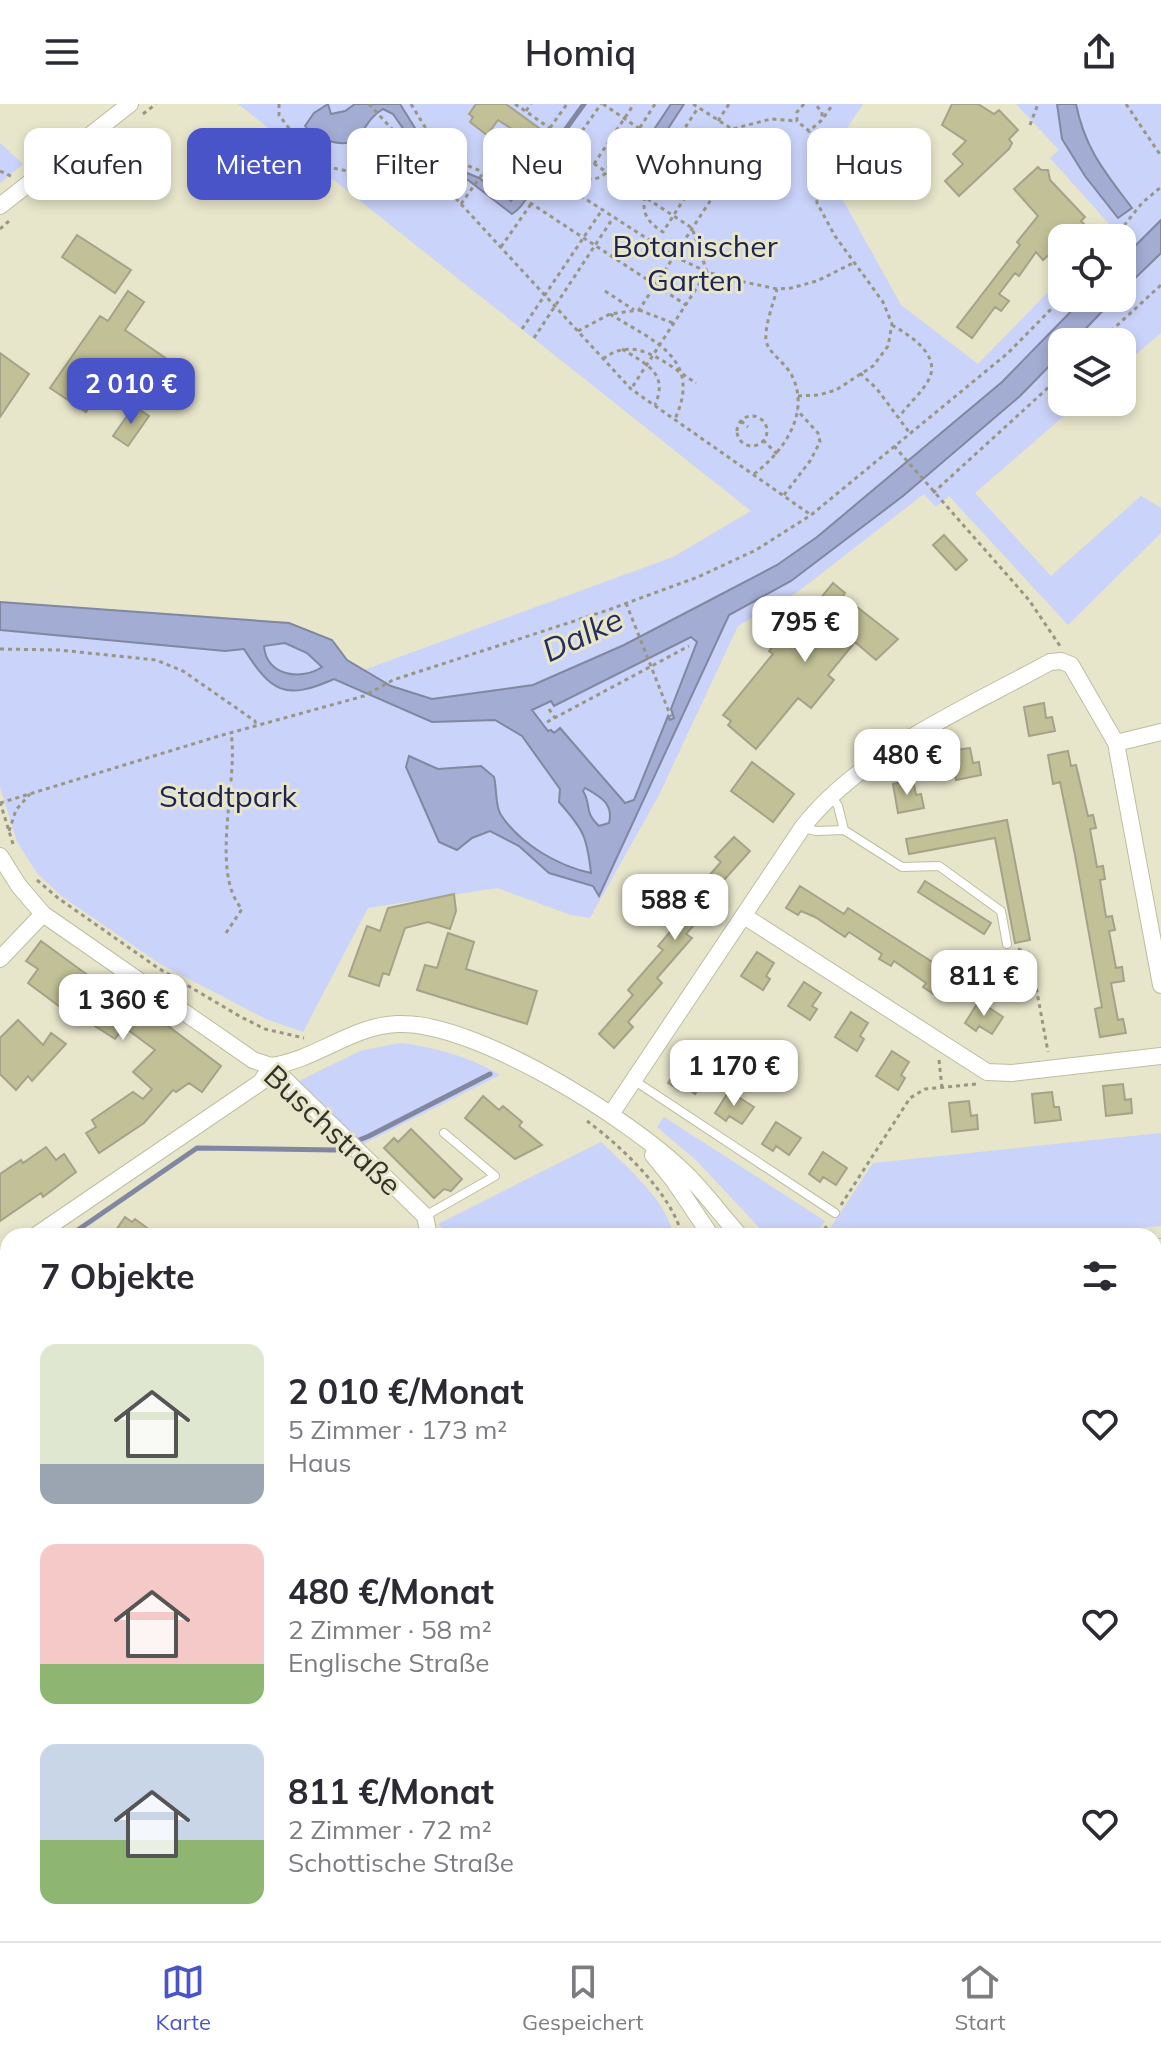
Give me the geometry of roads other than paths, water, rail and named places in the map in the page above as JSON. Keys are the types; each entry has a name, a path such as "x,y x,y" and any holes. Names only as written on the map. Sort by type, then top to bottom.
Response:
{"street":[{"path":"0,206 130,104"},
{"path":"611,1114 802,828 831,795 858,772 918,735 1050,662 1061,661 1071,665 1116,743 1161,985"},
{"path":"1116,743 1161,732"},
{"name":"Buschstraße","path":"0,856 19,886 43,914 244,1053 271,1066 425,1216 427,1228"},
{"path":"0,959 43,914"},
{"path":"744,916 987,1072 997,1074 1052,1069 1161,1056"},
{"path":"47,1228 261,1082 271,1066 293,1061 354,1033 397,1023 436,1027 497,1051 566,1086 611,1114 685,1172 733,1228"},
{"path":"637,1135 674,1181 705,1228"},
{"path":"692,1209 694,1228"}],"lane":[{"path":"831,795 838,806 844,830"},
{"path":"802,828 844,830 902,867 939,866 1001,911 1007,944"},
{"path":"635,1081 835,1213"},
{"path":"425,1216 495,1176 444,1133"}],"waterway":[{"path":"567,128 584,104"},
{"path":"81,1228 197,1148 335,1150 490,1074"}],"park label":[{"name":"Botanischer Garten","path":"695,263"},
{"name":"Stadtpark","path":"228,796"}],"water label":[{"name":"Dalke","path":"582,634"}]}
